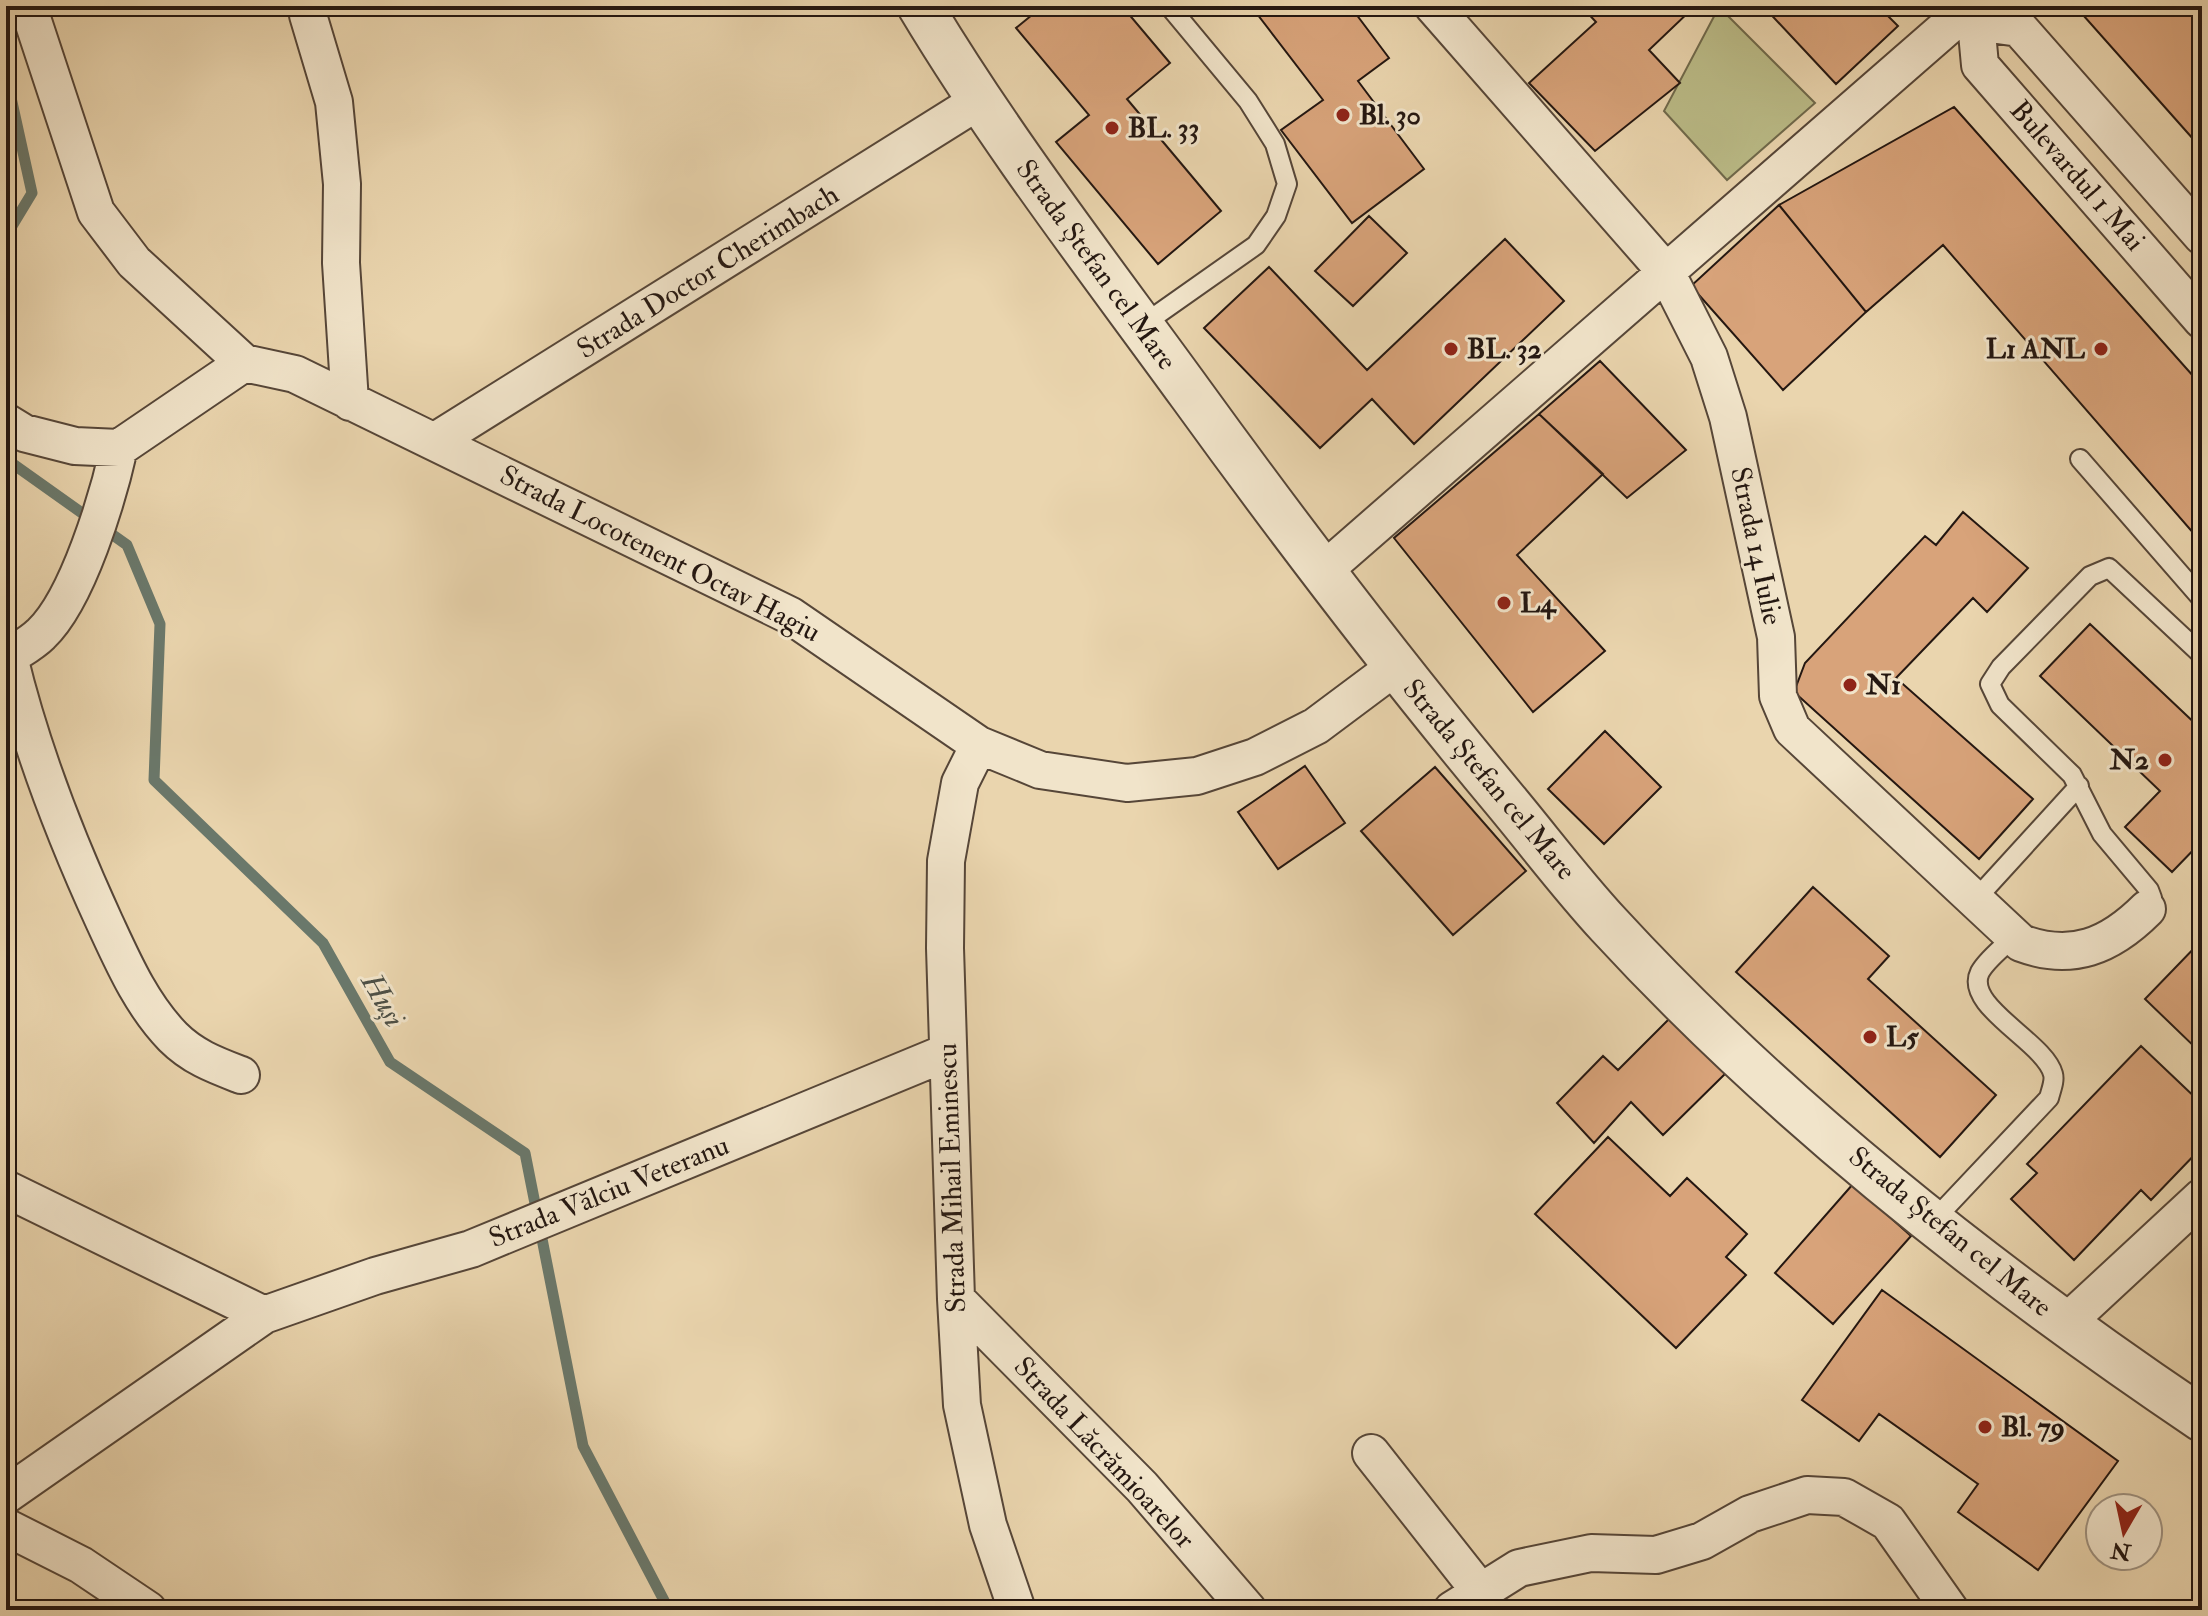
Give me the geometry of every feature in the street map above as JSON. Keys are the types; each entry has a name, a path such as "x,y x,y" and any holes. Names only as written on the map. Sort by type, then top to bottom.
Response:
{"street":[{"path":"6,422 24,433 75,446 119,448 244,363 134,262 96,212 28,6"},
{"name":"Strada Ștefan cel Mare","path":"920,6 977,102 1321,573 1395,667 1609,924 1808,1116 1933,1221 2065,1324 2202,1419"},
{"name":"Strada 14 Iulie","path":"1433,6 1666,272 1709,357 1728,417 1776,637 1778,696 1785,718 1813,752 2021,943 2044,951 2074,953 2104,944 2147,909"},
{"path":"1321,573 1966,14"},
{"name":"Bulevardul 1 Mai","path":"1966,14 2019,28 2202,236"},
{"name":"Bulevardul 1 Mai","path":"1966,14 1980,65 2202,320"},
{"path":"308,15 334,102 342,184 341,263 350,402"},
{"name":"Strada Doctor Cherimbach","path":"437,440 977,102"},
{"name":"Strada Locotenent Octav Hagiu","path":"244,363 295,374 437,440 791,616 979,745 1040,770 1127,783 1197,776 1255,757 1316,726 1395,667"},
{"path":"119,448 110,488 64,606 41,634 7,658 31,741 77,864 135,988 172,1036 196,1057 241,1075"},
{"name":"Strada Mihail Eminescu","path":"979,745 960,783 946,861 956,1299 962,1405 988,1525 1017,1610"},
{"name":"Strada Vălciu Veteranu","path":"6,1495 264,1315 375,1276 471,1249 948,1052"},
{"path":"6,1189 264,1315"},
{"path":"2065,1324 2202,1197"},
{"name":"Strada Lăcrămioarelor","path":"956,1299 1142,1487 1248,1610"},
{"path":"1371,1453 1465,1600 1519,1568 1591,1553 1656,1555 1702,1541 1750,1514 1807,1495 1844,1497 1888,1522 1950,1610"},
{"path":"6,1527 81,1565 148,1610"}],"lane":[{"path":"1141,326 1256,245 1276,216 1287,184 1275,144 1248,101 1169,6"},
{"path":"2080,459 2202,599"},
{"path":"2147,909 2152,898 2149,890 2102,834 2079,786 2000,705 1990,684 2001,667 2090,576 2109,568 2202,655"},
{"path":"1975,900 2079,786"},
{"path":"1933,1221 2049,1098 2055,1077 2048,1061 1982,999 1977,982 1980,971 2014,936"}],"green space":[{"path":"1719,7 1815,103 1727,180 1664,111"}],"building":[{"name":"BL. 33","path":"1043,6 1122,6 1170,63 1127,99 1221,211 1158,264 1056,142 1089,115 1016,28"},
{"name":"Bl. 30","path":"1251,6 1350,6 1389,58 1358,81 1424,169 1352,223 1281,130 1323,100"},
{"path":"1581,6 1689,6 1692,9 1649,50 1680,83 1595,151 1529,83 1596,22"},
{"path":"1763,6 1878,6 1898,26 1836,84"},
{"path":"2075,6 2202,6 2202,149"},
{"name":"L1 ANL","path":"1954,107 2202,386 2202,543 1943,245 1866,312 1779,205"},
{"path":"1779,205 1866,312 1783,390 1691,286"},
{"path":"1369,216 1407,253 1353,306 1315,271"},
{"name":"BL. 32","path":"1505,239 1564,301 1414,444 1372,399 1320,448 1204,328 1269,267 1367,370"},
{"path":"1600,361 1686,450 1627,498 1539,414"},
{"name":"L4","path":"1539,414 1603,474 1517,555 1605,651 1533,712 1394,538"},
{"name":"N1","path":"1963,512 2028,568 1987,612 1973,598 1896,678 2033,799 1979,859 1794,692 1805,663 1925,536 1936,545"},
{"name":"N2","path":"2090,624 2202,730 2202,841 2172,872 2125,827 2160,791 2040,676"},
{"path":"1605,731 1661,787 1604,844 1548,789"},
{"path":"1305,766 1345,823 1278,869 1238,812"},
{"path":"1435,767 1526,871 1453,935 1361,831"},
{"name":"L5","path":"1813,887 1889,956 1868,979 1996,1095 1940,1157 1736,972"},
{"path":"2202,940 2202,1054 2145,999"},
{"path":"1672,1016 1729,1070 1663,1135 1631,1102 1594,1143 1557,1103 1603,1056 1618,1070"},
{"path":"2141,1046 2202,1104 2202,1147 2151,1200 2141,1190 2074,1260 2011,1199 2037,1173 2027,1164"},
{"path":"1608,1137 1670,1196 1687,1178 1747,1234 1726,1257 1746,1275 1676,1348 1535,1214"},
{"path":"1853,1184 1911,1236 1833,1324 1775,1273"},
{"name":"Bl. 79","path":"1882,1290 2118,1461 2095,1492 2084,1492 2084,1507 2038,1570 1958,1512 1978,1484 1879,1414 1859,1441 1802,1400"}],"waterway":[{"name":"Huși","path":"6,75 32,193 6,236"},
{"name":"Huși","path":"6,459 127,545 160,624 154,780 323,943 390,1062 525,1153 583,1446 669,1610"}],"place":[{"name":"Bl. 30","path":"1343,115"},
{"name":"BL. 33","path":"1112,128"},
{"name":"BL. 32","path":"1451,349"},
{"name":"L1 ANL","path":"2101,349"},
{"name":"L4","path":"1504,603"},
{"name":"N1","path":"1850,685"},
{"name":"N2","path":"2165,760"},
{"name":"L5","path":"1870,1037"},
{"name":"Bl. 79","path":"1985,1427"}]}
